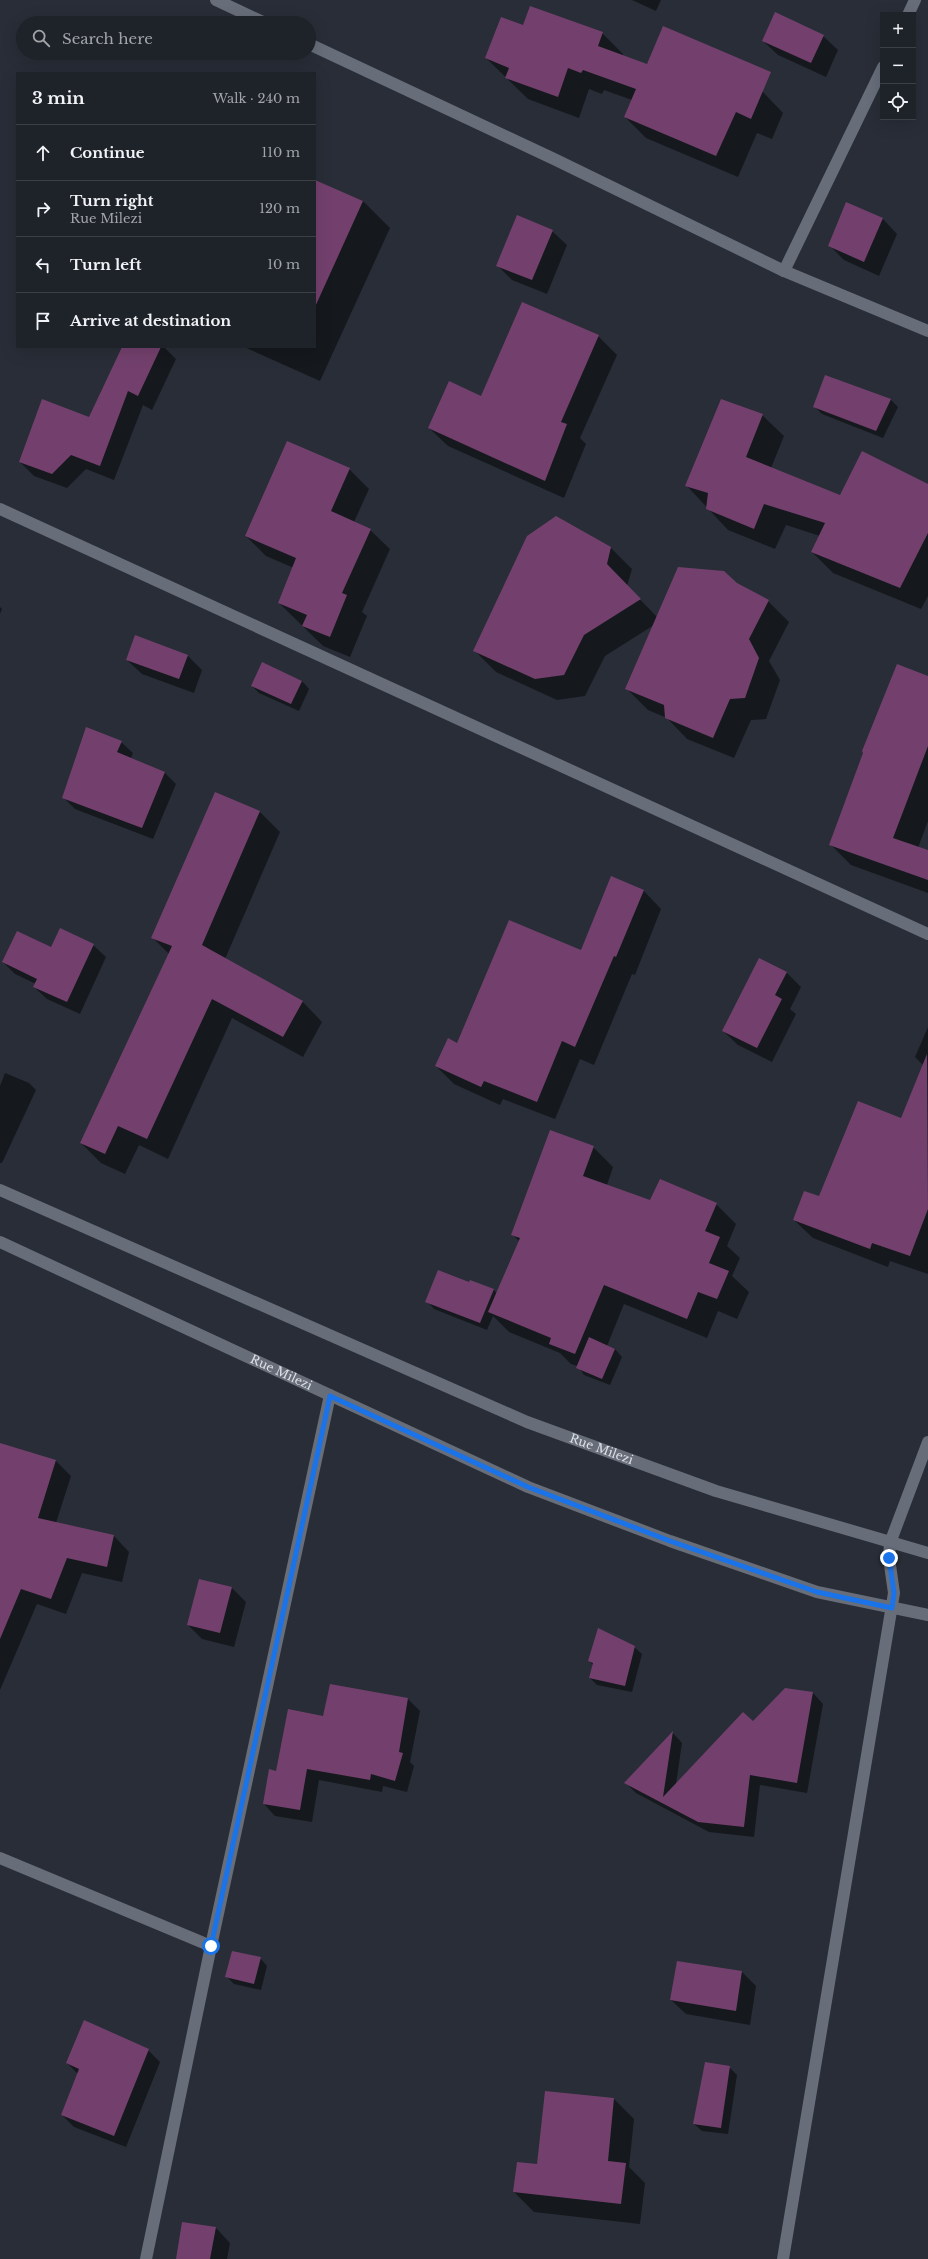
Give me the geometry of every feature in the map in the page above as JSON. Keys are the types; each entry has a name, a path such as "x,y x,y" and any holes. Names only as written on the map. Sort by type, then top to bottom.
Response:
{"street":[{"path":"216,0 250,16"},
{"path":"909,12 915,0"},
{"path":"316,47 554,159 784,271 928,331"},
{"path":"784,271 880,73"},
{"path":"0,509 928,934"},
{"name":"Rue Milezi","path":"0,1190 527,1422 716,1491 928,1553"},
{"name":"Rue Milezi","path":"0,1242 528,1487 670,1541 817,1592 928,1616"},
{"path":"146,2259 211,1946 330,1396"},
{"path":"783,2259 892,1608 894,1593 889,1558 890,1543 928,1442"},
{"path":"0,1858 211,1946"}],"building":[{"path":"530,6 603,32 598,46 647,64 663,26 771,72 751,119 736,112 716,156 624,117 636,89 583,70 581,73 568,68 558,97 505,78 509,68 485,58 501,17 523,25"},
{"path":"775,12 824,35 811,63 762,41"},
{"path":"316,180 363,201 316,305"},
{"path":"846,202 883,218 864,262 828,246"},
{"path":"517,215 553,230 532,280 496,266"},
{"path":"522,302 599,335 561,422 567,424 545,481 428,428 449,381 481,396"},
{"path":"122,348 161,348 138,396 128,391 100,466 71,455 52,474 19,462 42,399 89,417"},
{"path":"825,375 891,399 876,431 813,407"},
{"path":"721,399 763,414 746,457 840,495 862,451 928,484 928,533 900,588 811,552 825,523 764,504 754,529 706,509 708,493 685,486"},
{"path":"287,441 350,468 331,511 371,529 342,593 347,595 330,637 302,626 307,615 278,603 296,558 245,536"},
{"path":"556,516 611,547 607,564 641,599 584,635 564,675 535,679 473,651 527,536"},
{"path":"678,567 724,571 737,583 769,600 749,639 759,658 745,698 730,699 713,738 665,718 664,705 625,689"},
{"path":"135,635 188,655 179,679 126,660"},
{"path":"262,662 302,681 291,704 251,686"},
{"path":"897,664 928,676 928,746 893,838 928,850 928,880 829,845 863,753 862,751"},
{"path":"86,727 122,741 117,752 165,772 142,828 62,798"},
{"path":"215,792 260,811 202,945 303,1001 283,1037 212,999 147,1139 118,1126 105,1154 80,1143 172,946 151,938"},
{"path":"611,876 644,890 616,957 614,956 575,1047 562,1041 537,1102 484,1081 481,1087 435,1066 448,1038 457,1043 509,920 581,950"},
{"path":"60,928 94,944 67,1002 33,987 37,979 2,962 17,931 51,947"},
{"path":"759,958 787,972 775,995 782,999 757,1048 722,1031"},
{"path":"927,1054 928,1209 910,1256 872,1243 870,1249 793,1220 804,1191 819,1196 858,1101 901,1118"},
{"path":"550,1130 594,1146 583,1176 650,1200 660,1179 717,1203 705,1231 720,1237 709,1263 729,1271 717,1299 698,1292 687,1319 604,1285 575,1354 549,1344 551,1338 488,1312 520,1238 511,1235"},
{"path":"438,1270 469,1282 470,1280 494,1289 480,1323 425,1302"},
{"path":"589,1337 615,1349 602,1379 576,1368"},
{"path":"0,1443 56,1460 38,1518 114,1535 107,1567 67,1558 51,1599 21,1589 0,1639"},
{"path":"199,1579 232,1587 220,1633 187,1625"},
{"path":"598,1628 635,1646 625,1686 589,1678 593,1663 588,1661"},
{"path":"330,1684 408,1698 399,1752 403,1753 395,1781 371,1774 370,1780 307,1769 300,1810 263,1804 269,1769 276,1771 288,1709 323,1716"},
{"path":"785,1688 813,1692 797,1783 750,1775 744,1827 698,1822 624,1783 673,1731 663,1797 743,1712 753,1721"},
{"path":"232,1951 261,1957 254,1984 225,1977"},
{"path":"677,1961 742,1971 736,2011 670,2000"},
{"path":"84,2020 149,2049 114,2136 61,2115 79,2069 66,2063"},
{"path":"705,2062 730,2066 721,2128 693,2124"},
{"path":"545,2091 614,2098 608,2161 626,2163 621,2204 513,2192 517,2162 537,2164"},
{"path":"182,2222 216,2227 210,2259 176,2259"}],"route":[{"path":"211,1946 330,1396 528,1487 670,1541 817,1592 892,1608 894,1593 889,1558"}]}
